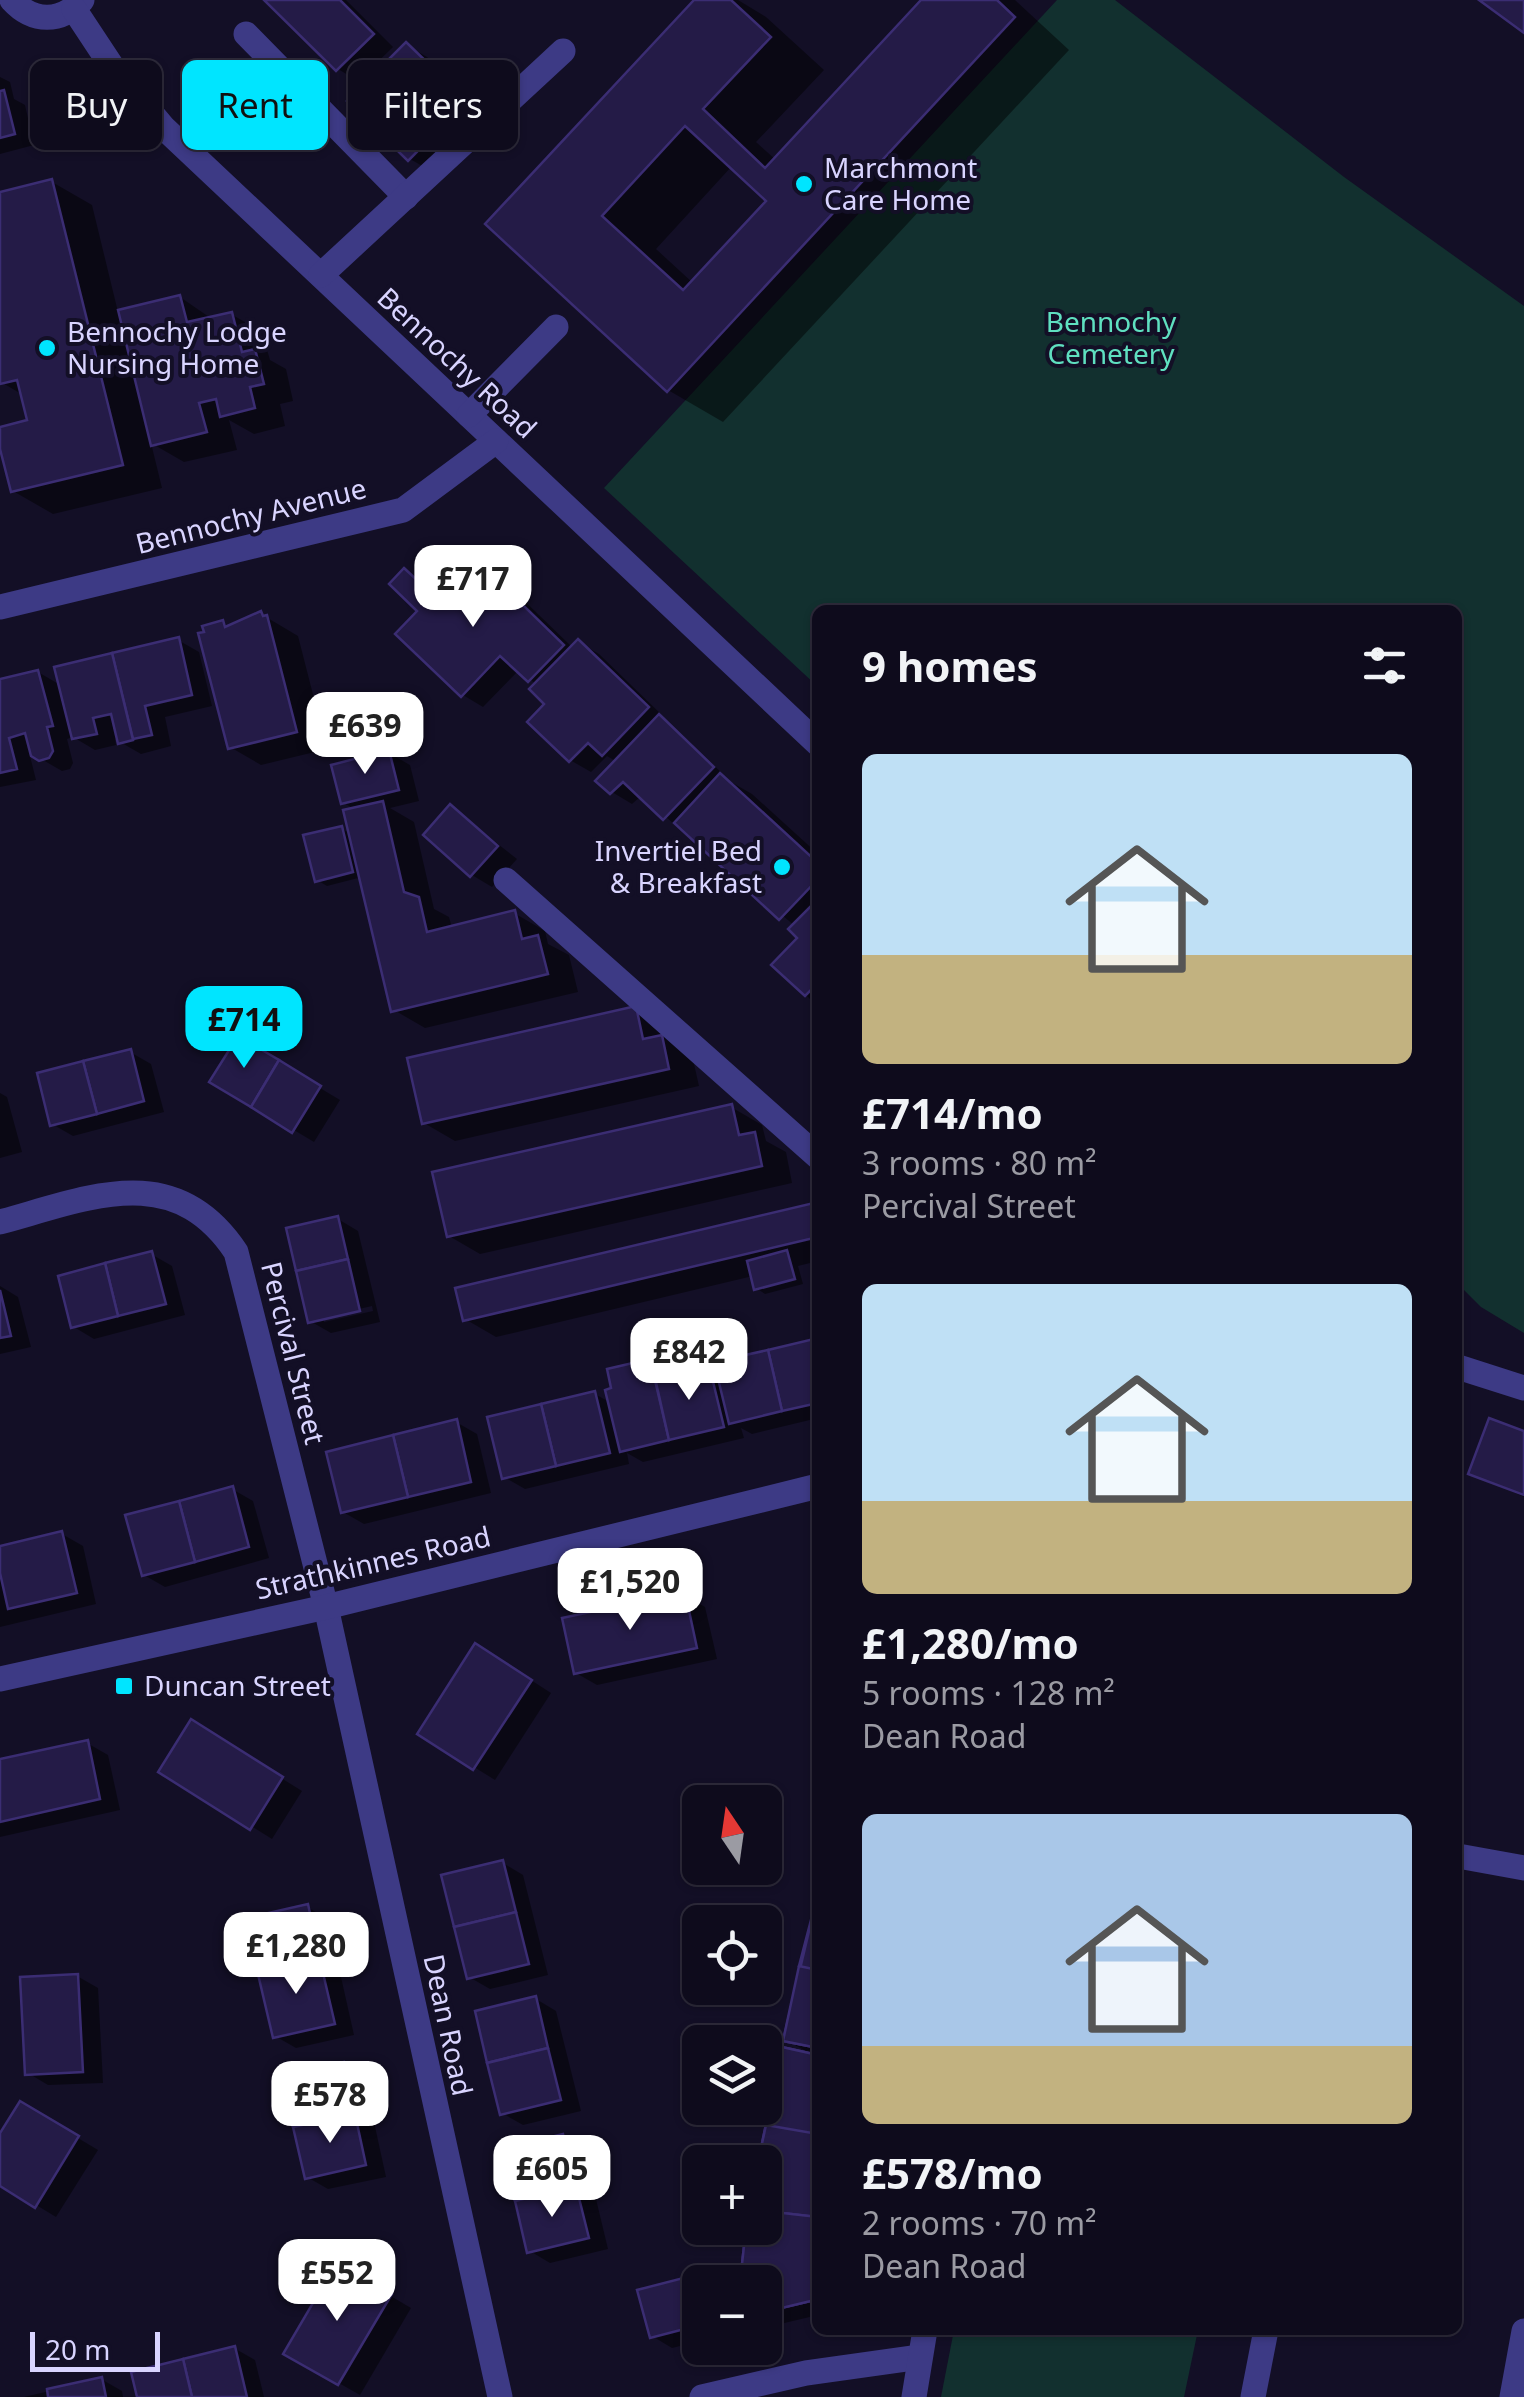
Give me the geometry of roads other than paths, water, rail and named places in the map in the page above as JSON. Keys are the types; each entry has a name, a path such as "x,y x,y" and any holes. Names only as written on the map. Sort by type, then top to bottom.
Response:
{"street":[{"path":"12,0 36,17 49,18 78,4"},
{"name":"Bennochy Road","path":"78,4 111,65 163,127 812,738"},
{"path":"246,34 406,197"},
{"path":"320,276 564,51"},
{"path":"469,415 556,327"},
{"name":"Bennochy Avenue","path":"0,607 403,510 496,441"},
{"path":"506,880 812,1152"},
{"name":"Percival Street","path":"0,1222 100,1196 155,1194 194,1205 220,1227 236,1252 326,1607"},
{"path":"1462,1368 1524,1388"},
{"name":"Strathkinnes Road","path":"0,1679 326,1607 812,1487"},
{"name":"Dean Road","path":"326,1607 500,2397"},
{"path":"1462,1857 1524,1868"},
{"path":"1512,2397 1524,2331"},
{"path":"914,2397 924,2335"},
{"path":"1254,2397 1265,2335"},
{"path":"702,2397 806,2373 920,2357"}],"place":[{"name":"Marchmont Care Home","path":"804,184"},
{"name":"Bennochy Lodge Nursing Home","path":"47,348"},
{"name":"Invertiel Bed & Breakfast","path":"782,867"},
{"name":"Duncan Street","path":"124,1686"}],"park label":[{"name":"Bennochy Cemetery","path":"1111,338"}]}
